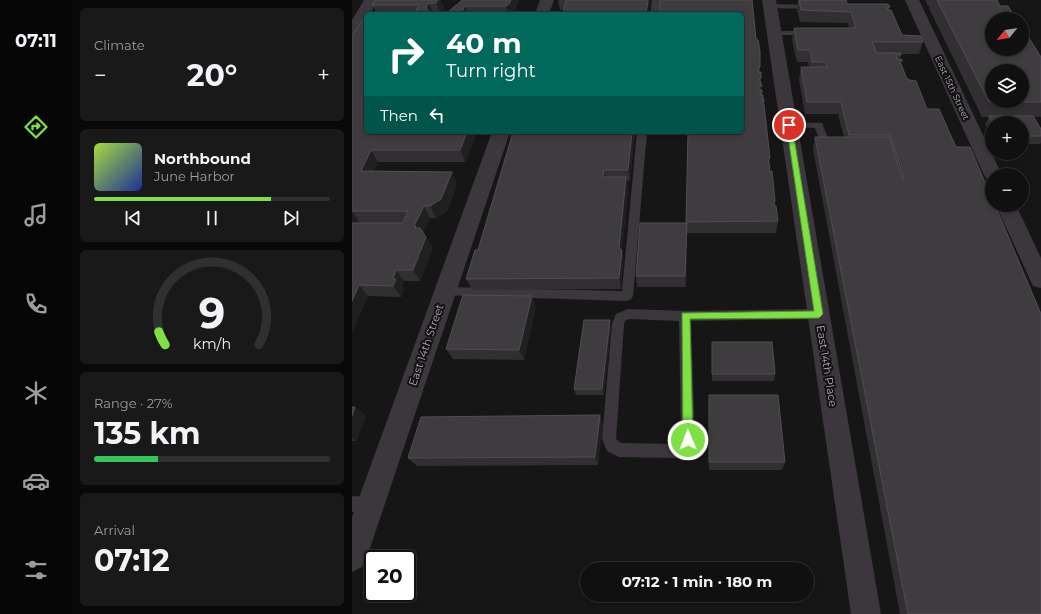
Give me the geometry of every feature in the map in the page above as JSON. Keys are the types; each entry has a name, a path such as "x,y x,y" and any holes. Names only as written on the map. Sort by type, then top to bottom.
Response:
{"street":[{"path":"354,25 371,0"},
{"path":"543,12 547,0"},
{"name":"East 15th Street","path":"912,0 990,168"},
{"name":"East 14th Place","path":"770,3 866,614"},
{"name":"East 14th Street","path":"352,557 361,505 445,292 500,134"},
{"path":"1009,212 1041,280"}],"lane":[{"path":"654,12 656,0"},
{"path":"770,3 818,7"},
{"path":"775,33 819,33"},
{"path":"789,125 819,124 825,144"},
{"path":"445,292 627,296 642,134"},
{"path":"685,316 688,440 685,447 676,451 619,450 612,446 609,439 618,324 620,318 628,314 685,316 819,314"}],"building":[{"path":"375,0 438,0 436,3 429,3 426,7 429,12 415,12 419,5 372,5"},
{"path":"462,0 511,0 506,6 465,6 462,12 448,12"},
{"path":"566,0 648,0 646,12 563,12"},
{"path":"660,0 752,0 756,39 758,40 760,51 760,67 758,67 758,72 761,72 761,78 759,78 762,86 758,86 759,90 762,90 760,95 763,95 763,98 761,99 764,99 764,102 762,102 764,105 770,158 768,158 770,169 768,169 768,171 772,171 775,201 774,206 776,206 778,221 686,222 688,134 744,134 744,12 659,12"},
{"path":"799,0 846,0 847,4 888,4 890,7 887,7 888,10 891,10 902,35 921,36 923,42 872,42 877,53 901,53 901,55 896,55 897,59 903,60 900,61 906,77 909,80 916,81 927,109 939,109 956,147 970,147 985,182 985,212 998,212 1041,314 1041,614 908,614 815,137 889,137 902,179 904,179 890,135 849,135 841,102 807,102 801,67 827,67 825,62 812,62 810,50 798,50 794,28 856,28 851,12 801,10"},
{"path":"937,0 997,0 1000,6 1008,6 1012,12 985,12 985,56 1029,56 1029,38 1041,57 1041,102 1029,102 1029,64 985,64 985,94"},
{"path":"364,18 364,134 466,134 460,150 371,150 361,171 452,172 441,199 430,206 424,206 414,226 416,226 415,228 420,228 426,237 413,270 396,270 393,279 396,279 393,286 359,285 352,301 352,223 403,223 408,211 352,211 352,36"},
{"path":"1029,116 1033,116 1041,129 1041,136 1029,136"},
{"path":"512,134 632,134 628,170 604,170 603,177 626,177 619,248 622,250 619,278 466,279 475,250 478,250"},
{"path":"640,223 687,223 685,276 636,276"},
{"path":"463,295 532,296 519,350 446,349"},
{"path":"584,320 610,320 602,389 574,389"},
{"path":"712,342 772,342 775,374 712,374"},
{"path":"709,395 778,395 785,462 709,462"},
{"path":"352,407 355,407 352,416"},
{"path":"600,415 595,457 408,458 421,417"}],"route":[{"path":"688,440 685,316 819,314 789,125"}]}
